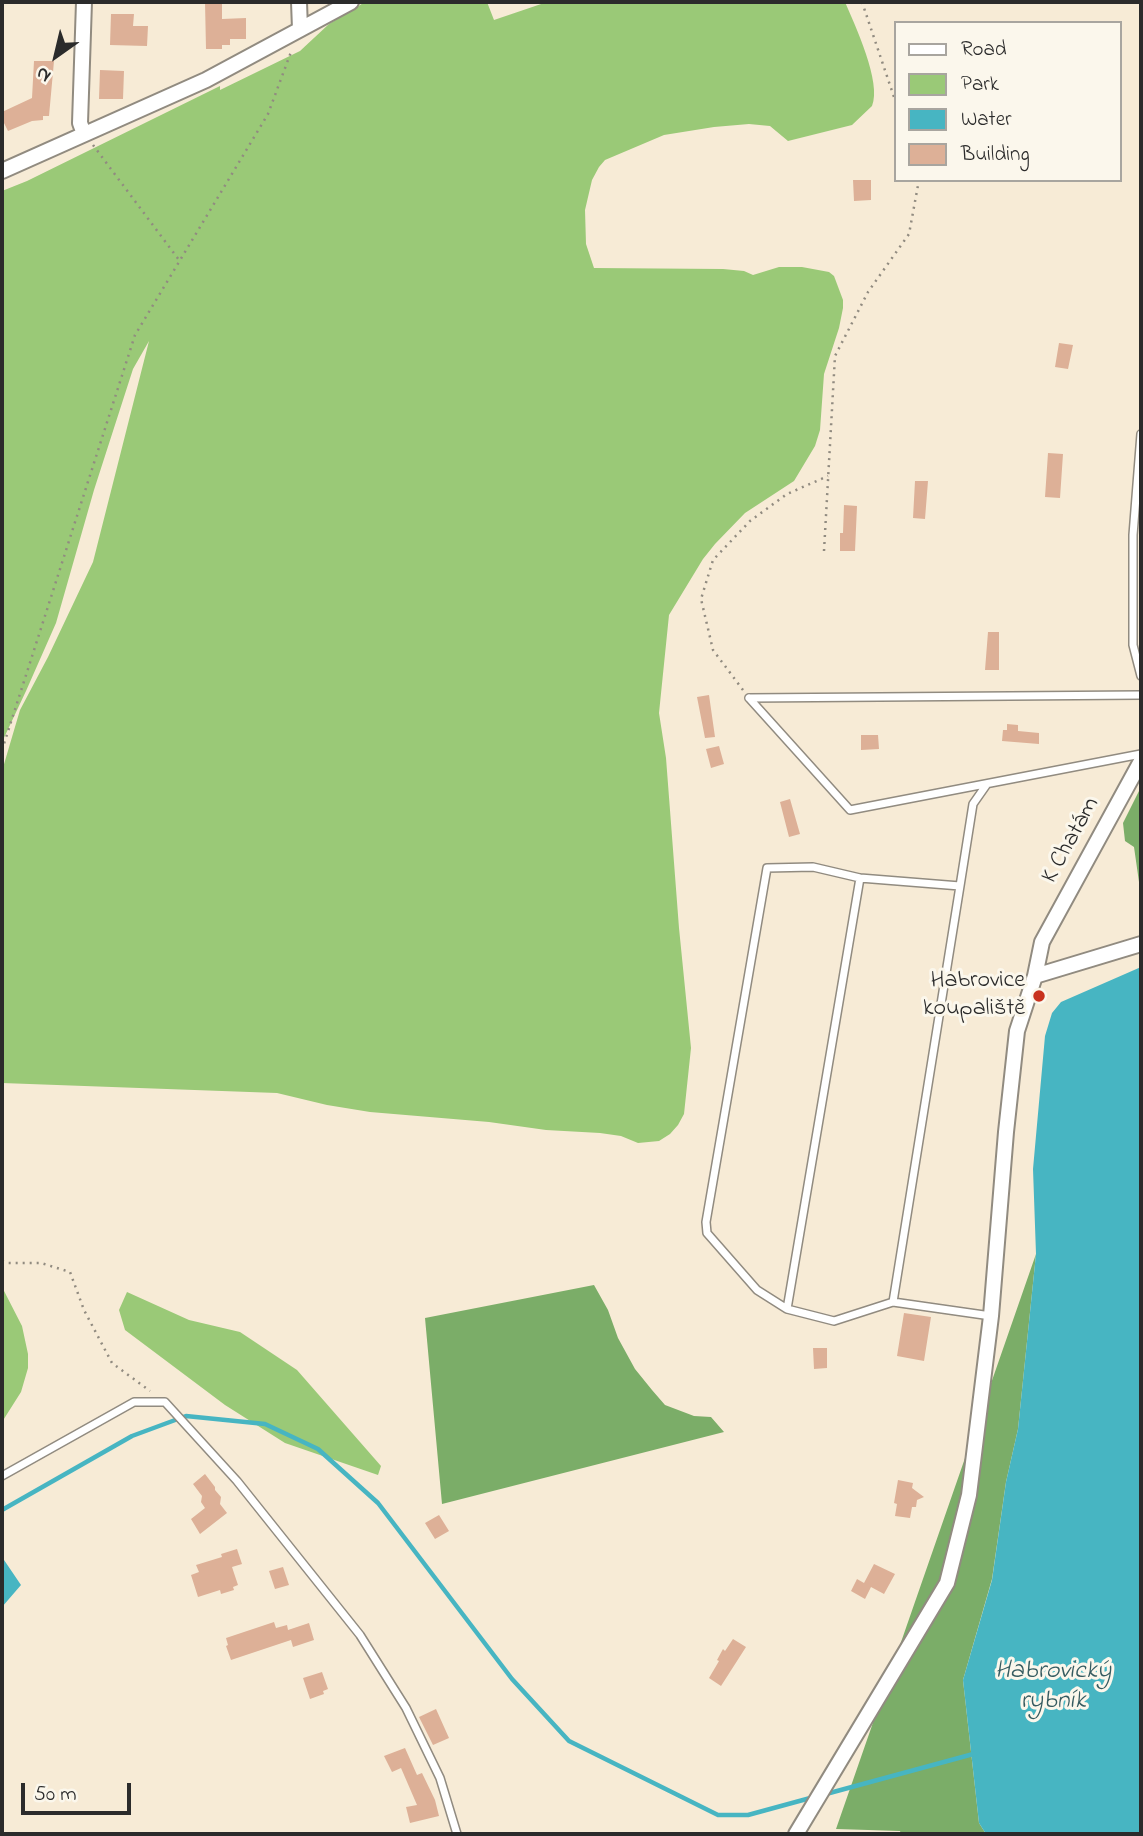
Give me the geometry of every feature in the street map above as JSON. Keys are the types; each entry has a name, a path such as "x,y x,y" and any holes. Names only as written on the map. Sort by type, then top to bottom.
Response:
{"street":[{"path":"84,2 80,123 84,134"},
{"path":"299,2 300,29"},
{"path":"2,171 206,80 351,2"},
{"name":"K Chatám","path":"796,1834 947,1583 969,1495 991,1316 1017,1031 1035,976 1042,942 1141,761"},
{"path":"1035,976 1141,944"}],"lane":[{"path":"1141,434 1133,535 1133,645 1141,676"},
{"path":"749,698 1141,695"},
{"path":"749,698 850,810 1141,754"},
{"path":"892,1302 973,804 988,784"},
{"path":"960,886 860,877 813,867 767,868 706,1223 707,1233 757,1290 787,1309 834,1321 892,1302 991,1316"},
{"path":"787,1309 860,877"},
{"path":"2,1476 134,1402 165,1402 237,1481 360,1635 406,1708 440,1778 457,1834"}],"path":[{"path":"862,2 894,97"},
{"path":"2,750 135,335 268,114 290,53"},
{"path":"84,134 180,260"},
{"path":"824,551 835,356 868,292 909,234 919,182"},
{"path":"749,698 713,650 701,598 713,560 750,521 777,501 828,476"},
{"path":"2,1261 41,1262 70,1272 83,1310 112,1363 165,1402"}],"green space":[{"path":"365,2 487,2 494,20 547,2 845,2 870,69 874,96 872,106 852,125 788,141 770,126 749,124 664,135 605,160 592,180 585,210 586,244 594,268 723,269 744,271 753,275 779,267 802,267 829,272 834,276 843,300 839,328 824,374 820,430 815,446 794,481 745,513 715,544 669,615 659,713 666,758 691,1048 684,1114 670,1134 659,1141 638,1143 621,1136 600,1133 370,1112 277,1093 2,1083 2,771 20,710 93,562 149,341 133,369 94,490 56,623 2,742 2,191 220,86 220,90 300,51 329,24"},
{"path":"1141,787 1141,896 1134,847 1125,841 1123,823"},
{"path":"1036,1254 1018,1429 1006,1482 992,1579 963,1680 979,1823 986,1834 901,1834 900,1831 836,1829"},
{"path":"594,1285 635,1369 665,1405 694,1416 711,1417 724,1432 442,1504 425,1318"},
{"path":"2,1287 22,1326 28,1368 21,1392 2,1422"},
{"path":"127,1292 189,1320 240,1332 297,1370 381,1466 378,1475 285,1443 225,1405 125,1330 119,1310"}],"water":[{"name":"Habrovický rybník","path":"1141,967 1141,1834 986,1834 979,1823 963,1680 992,1580 1006,1482 1018,1429 1036,1254 1033,1169 1045,1036 1052,1013 1061,1002"},
{"path":"2,1557 21,1585 2,1607"}],"building":[{"path":"205,2 222,2 222,19 246,18 246,39 230,39 230,45 222,45 222,49 206,49"},
{"path":"111,14 134,14 133,26 148,26 147,46 110,45"},
{"path":"34,61 54,61 49,116 8,131 2,119 2,112 32,98"},
{"path":"100,70 124,71 123,99 99,99"},
{"path":"853,180 871,180 871,200 854,201"},
{"path":"1059,343 1073,345 1068,369 1055,367"},
{"path":"1048,453 1063,454 1060,498 1045,497"},
{"path":"915,481 928,481 925,519 913,518"},
{"path":"844,505 857,506 855,551 840,551"},
{"path":"988,632 999,632 999,670 985,670"},
{"path":"709,695 715,737 705,738 697,697"},
{"path":"1007,724 1018,725 1018,731 1039,733 1039,744 1002,741 1003,730 1007,730"},
{"path":"861,735 878,735 879,749 861,750"},
{"path":"719,746 724,764 711,768 706,749"},
{"path":"790,799 800,834 789,837 780,802"},
{"path":"904,1313 931,1317 924,1361 897,1356"},
{"path":"813,1348 827,1348 827,1368 814,1369"},
{"path":"205,1474 221,1497 220,1504 227,1513 200,1534 191,1519 205,1508 201,1502 202,1496 193,1484"},
{"path":"898,1480 913,1483 912,1488 924,1497 917,1500 916,1507 912,1507 910,1518 895,1516"},
{"path":"439,1515 449,1531 435,1539 425,1523"},
{"path":"237,1549 242,1564 232,1567 238,1585 233,1587 234,1590 221,1594 220,1590 198,1597 191,1575 199,1572 196,1565"},
{"path":"874,1564 895,1574 884,1594 871,1587 865,1599 851,1591 857,1579 864,1583"},
{"path":"283,1567 289,1585 275,1589 269,1571"},
{"path":"274,1622 276,1628 287,1625 288,1630 309,1623 314,1640 293,1647 291,1640 231,1660 226,1638"},
{"path":"733,1639 746,1647 721,1686 709,1678 723,1649 725,1651"},
{"path":"322,1672 328,1689 323,1691 324,1694 310,1699 303,1678"},
{"path":"436,1709 449,1738 433,1745 419,1717"},
{"path":"405,1748 417,1775 422,1773 435,1800 439,1816 410,1823 406,1807 417,1805 401,1768 392,1772 384,1756"}],"waterway":[{"path":"2,1510 132,1436 186,1416 265,1424 318,1449 378,1503 512,1679 569,1741 718,1815 748,1815 814,1797"},
{"path":"826,1794 977,1753"}],"place":[{"name":"Habrovice koupaliště","path":"1039,996"}]}
